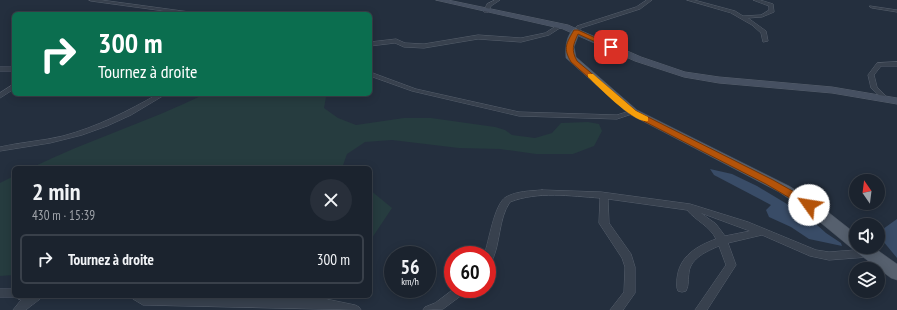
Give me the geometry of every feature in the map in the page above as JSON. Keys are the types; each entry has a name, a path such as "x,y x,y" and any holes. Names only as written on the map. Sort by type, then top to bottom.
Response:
{"main road":[{"path":"439,0 560,26 576,31 638,59 674,71 701,77 796,85 897,101"},
{"path":"576,31 569,47 571,58 633,112 784,189 809,205 849,237"},
{"path":"870,254 897,273"}],"street":[{"path":"92,0 182,12"},
{"path":"486,11 490,5 498,0"},
{"path":"576,31 579,27 638,8 650,0"},
{"path":"689,0 729,10 743,17 764,32 765,41"},
{"path":"743,17 762,16 772,10 771,5 755,0"},
{"path":"872,7 897,11"},
{"path":"372,44 396,41 404,46 424,46 478,37 521,40 547,34 560,26"},
{"path":"885,98 874,88 872,75 879,64 897,64"},
{"path":"0,69 12,69"},
{"path":"372,75 414,90 519,114 617,117 633,112"},
{"path":"0,96 12,87"},
{"path":"0,149 67,137 86,131 120,117 159,96"},
{"path":"493,246 503,205 513,197 536,193 661,202 690,207 728,218 814,253 829,256 849,251"},
{"path":"604,197 604,223 627,257 630,267 630,293 616,310"},
{"path":"690,207 696,215 715,228 723,241 724,250 731,265 701,310"},
{"path":"682,288 683,270 692,256 700,250 723,241 763,232"},
{"path":"0,293 12,293"},
{"path":"19,310 29,298"},
{"path":"140,298 143,300 326,304 355,310"},
{"path":"429,310 439,306 450,298"}],"green space":[{"path":"201,96 324,96 326,97 324,108 338,118 356,125 404,118 431,118 495,127 505,130 512,135 535,138 552,133 561,123 588,122 599,124 602,131 594,146 573,154 536,154 500,149 459,148 392,140 365,142 347,154 343,166 35,166"},
{"path":"12,177 12,275 0,276 0,183"},
{"path":"372,192 392,208 372,238"}],"water":[{"path":"710,169 732,174 757,186 807,216 826,233 841,243 842,246 809,239 791,227 769,217 766,210 771,205 714,175"},
{"path":"897,219 897,258 885,243 885,228"}],"slow traffic":[{"path":"590,76 633,112 645,119"}],"route":[{"path":"611,47 576,31 569,47 569,53 571,58 601,86 633,112 693,144 784,189 809,205"}]}
